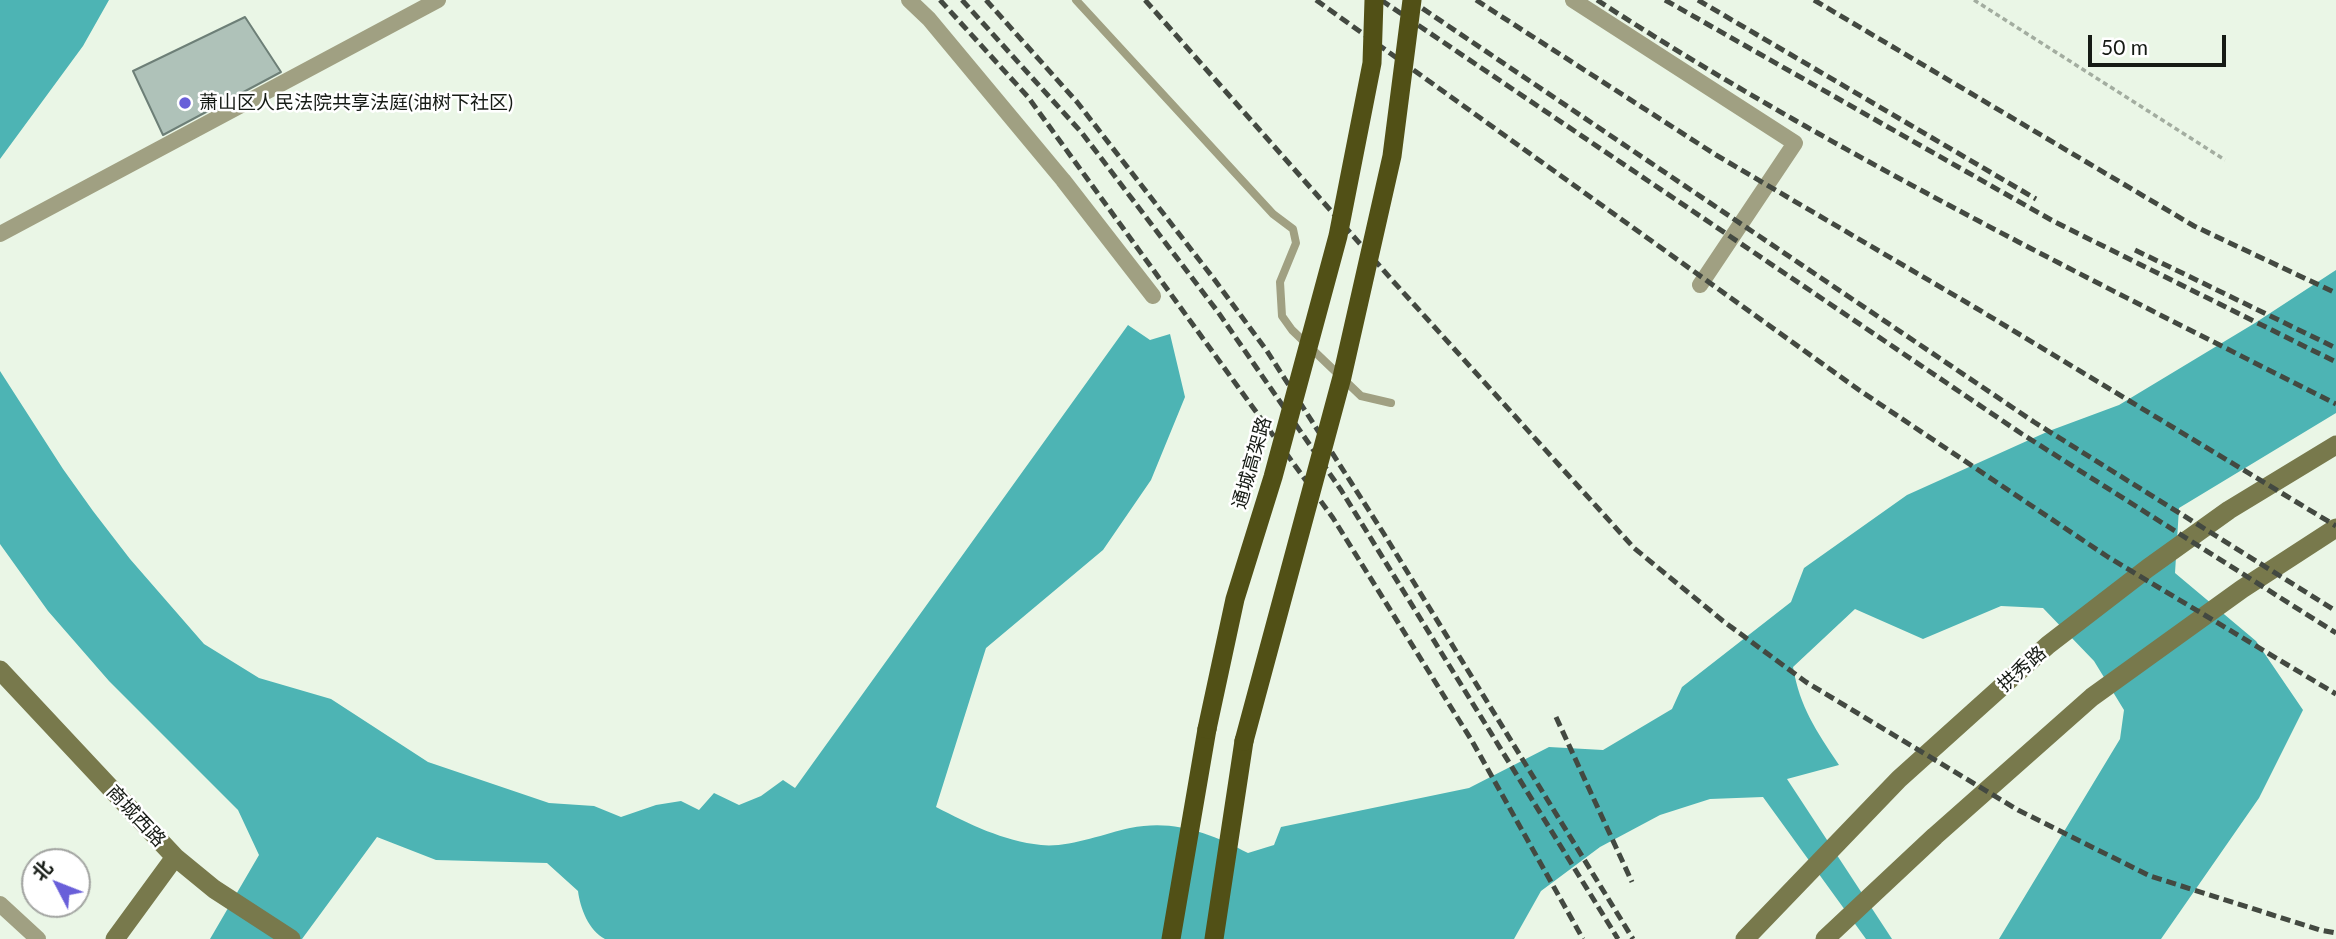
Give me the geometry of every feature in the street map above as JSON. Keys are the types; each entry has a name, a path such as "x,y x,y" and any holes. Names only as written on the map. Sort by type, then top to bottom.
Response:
{"highway":[{"name":"通城高架路","path":"1171,939 1207,729 1235,599 1273,477 1338,236 1372,63 1374,0"},
{"path":"1214,939 1244,741 1342,377 1392,156 1412,0"}],"main road":[{"name":"拱秀路","path":"1745,939 1899,779 2048,645 2148,568 2230,510 2336,445"},
{"path":"1825,939 1935,836 2092,696 2242,589 2336,528"},
{"name":"商城西路","path":"0,670 174,857 214,889 291,939"},
{"path":"115,939 174,857"}],"street":[{"path":"0,234 438,0"},
{"path":"909,0 929,19 1054,169 1153,296"},
{"path":"1573,0 1794,143 1700,285"},
{"path":"0,904 38,939"}],"lane":[{"path":"1076,0 1273,214 1293,229 1296,243 1280,282 1282,316 1292,330 1362,396 1391,403"}],"path":[{"path":"1974,0 2225,160"}],"water":[{"path":"0,0 109,0 83,46 0,159"},
{"path":"2336,270 2336,413 2179,508 2175,573 2256,641 2303,710 2259,798 2161,939 1999,939 2120,739 2124,710 2094,661 2043,608 2001,606 1923,639 1855,609 1793,667 1805,707 1839,765 1787,779 1892,939 1866,939 1763,797 1710,799 1660,815 1600,847 1541,891 1514,939 605,939 594,931 586,918 578,891 547,863 436,860 377,837 302,939 210,939 259,855 238,810 109,681 48,611 0,544 0,371 63,469 130,559 204,644 259,678 331,699 428,762 549,803 594,806 621,817 656,805 681,801 699,810 714,793 739,805 761,796 783,780 795,788 1128,325 1150,340 1170,334 1185,397 1151,480 1103,550 986,648 936,807 1000,836 1027,843 1062,844 1130,828 1162,825 1206,834 1248,853 1274,845 1281,827 1469,788 1549,747 1603,750 1672,709 1682,687 1791,602 1804,568 1907,495 2049,431 2119,405 2255,323"}],"building":[{"name":"萧山区人民法院共享法庭(油树下社区)","path":"245,17 281,72 163,135 133,71"}],"railway":[{"path":"940,0 1028,97 1333,518 1472,741 1583,939"},
{"path":"962,0 1082,133 1218,312 1341,490 1618,939"},
{"path":"986,0 1077,102 1267,351 1384,534 1633,939"},
{"path":"1145,0 1392,280 1634,548 1723,621 1806,682 2018,810 2150,876 2336,933"},
{"path":"1316,0 1859,390 2108,557 2336,694"},
{"path":"1381,0 2022,434 2336,633"},
{"path":"1410,0 2034,422 2336,611"},
{"path":"1476,0 1716,155 1976,308 2336,526"},
{"path":"1597,0 1686,56 1869,162 2055,261 2336,404"},
{"path":"1665,0 2053,221 2336,362"},
{"path":"1698,0 2036,199"},
{"path":"1814,0 2194,226 2336,293"},
{"path":"2135,250 2336,348"},
{"path":"1556,717 1632,882"}],"place":[{"name":"萧山区人民法院共享法庭(油树下社区)","path":"185,103"}]}
